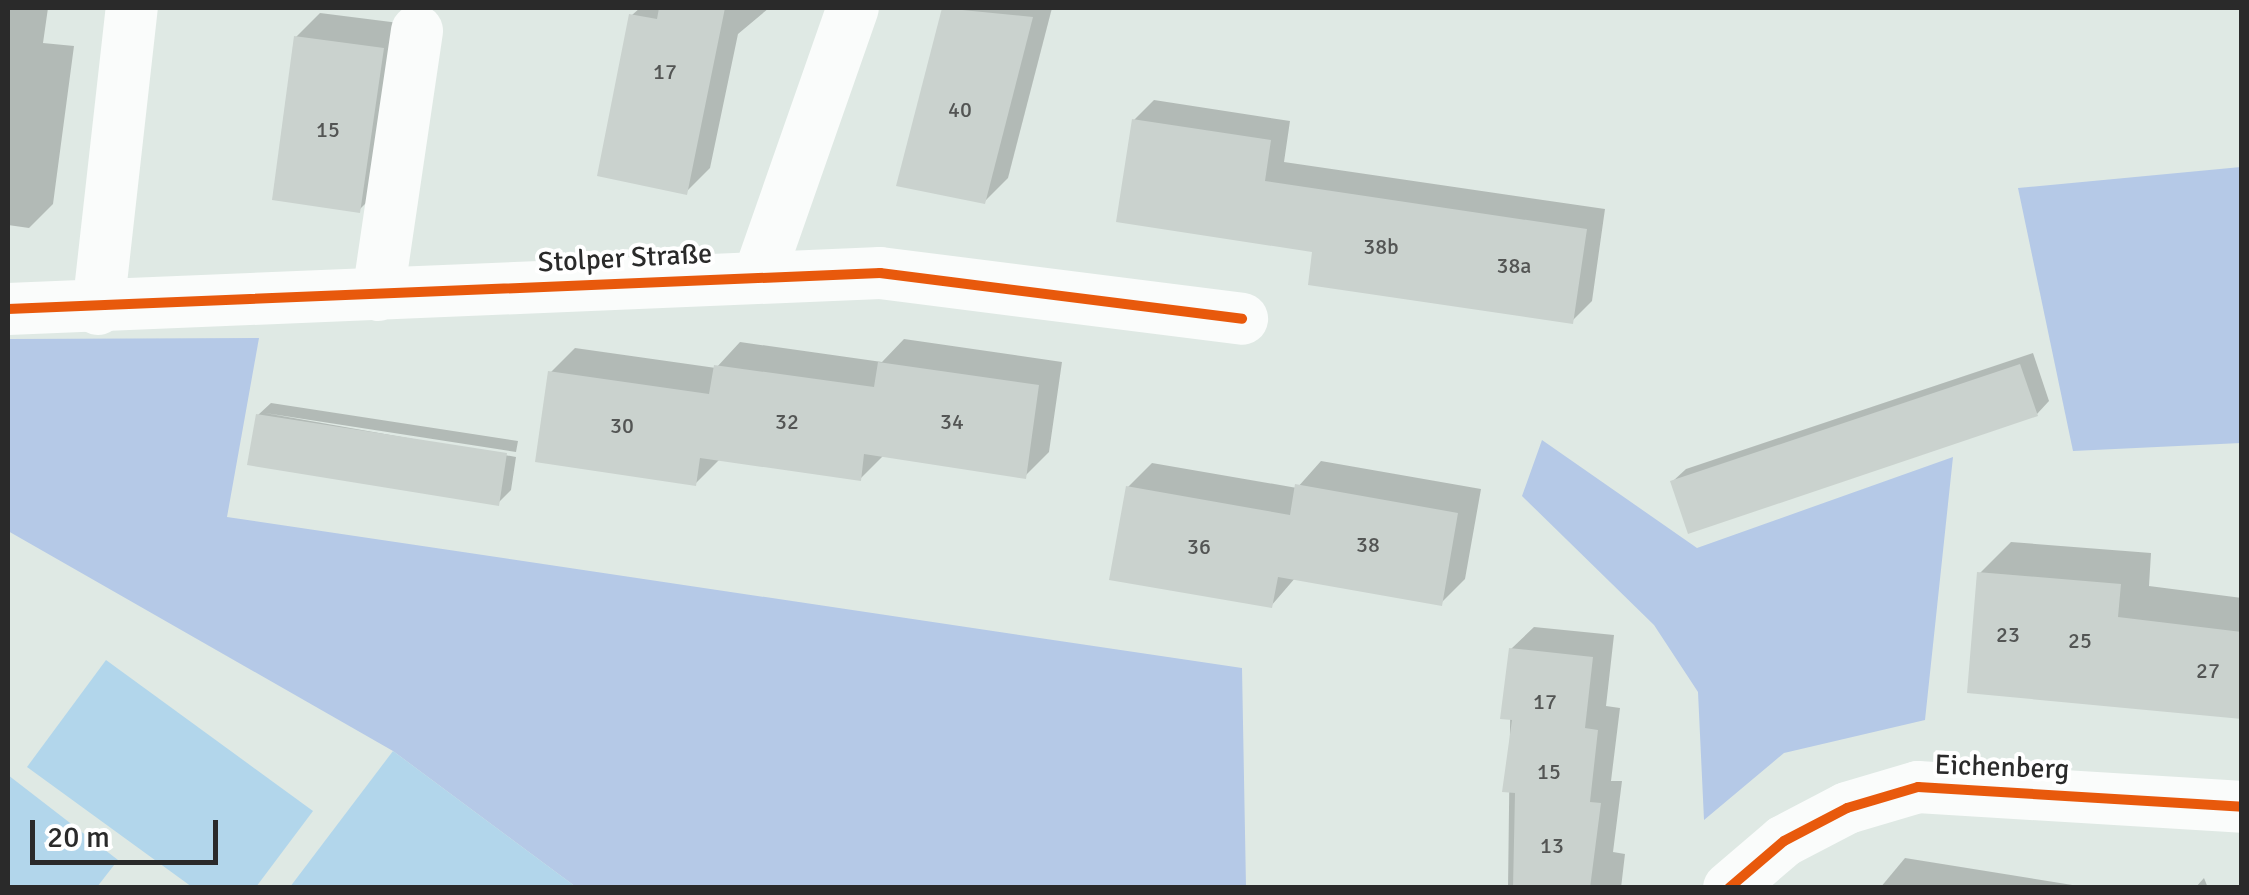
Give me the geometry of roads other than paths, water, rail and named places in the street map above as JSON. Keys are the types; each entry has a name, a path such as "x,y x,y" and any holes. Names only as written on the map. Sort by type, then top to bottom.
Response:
{"street":[{"path":"98,309 132,8"},
{"path":"750,274 853,8"},
{"path":"378,295 417,31"},
{"name":"Stolper Straße","path":"8,309 98,309 750,274 915,276 1242,320"},
{"name":"Eichenberg","path":"1730,888 1831,816 1918,787 2242,808"}]}
